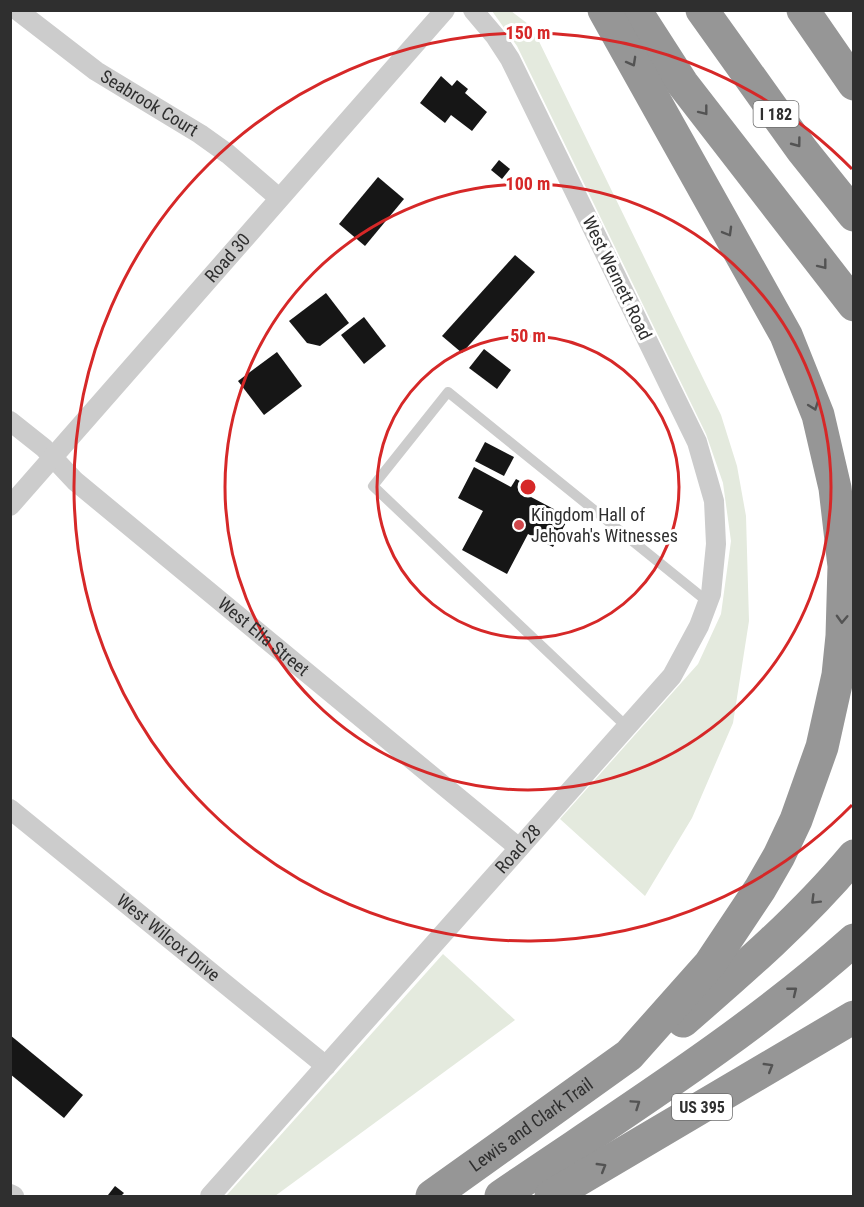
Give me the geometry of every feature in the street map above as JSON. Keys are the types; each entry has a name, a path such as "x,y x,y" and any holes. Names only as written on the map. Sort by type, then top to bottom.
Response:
{"highway":[{"path":"604,10 791,346 818,414 829,456 844,566 842,636 834,699 822,747 796,820 760,889 710,964 629,1055"},
{"path":"635,10 682,83 854,305"},
{"name":"I 182","path":"702,10 802,150 854,215"},
{"path":"803,10 854,84"},
{"path":"830,10 854,55"},
{"path":"629,1055 653,1048 721,988 813,901 854,856"},
{"path":"501,1197 771,1009 854,940"},
{"name":"US 395","path":"551,1197 854,1017"},
{"name":"Lewis and Clark Trail","path":"432,1197 629,1055"}],"street":[{"name":"Seabrook Court","path":"17,10 96,70 200,134 228,154 279,198"},
{"name":"Road 30","path":"10,506 445,10"},
{"name":"West Wernett Road","path":"473,10 495,36 510,59 702,456"},
{"name":"West Ella Street","path":"10,421 44,448 75,481 519,848"},
{"name":"Road 28","path":"210,1197 672,676 699,626 711,594 716,544 714,501 702,456"},
{"name":"West Wilcox Drive","path":"10,809 326,1066"}],"lane":[{"path":"627,728 373,486 448,392 708,602"}],"shaded area":[{"path":"492,11 511,11 532,27 721,415 737,466 746,516 749,621 733,723 692,818 645,896 560,819 698,664 721,614 731,541 723,483 706,434 517,46"},
{"path":"443,954 515,1020 275,1196 226,1196"}],"building":[{"path":"441,76 452,86 457,80 468,89 465,93 487,112 472,131 451,115 445,123 420,103"},
{"path":"499,160 510,169 502,179 491,170"},
{"path":"378,177 404,199 365,246 339,224"},
{"path":"515,255 535,272 462,353 442,336"},
{"path":"326,293 349,323 320,346 307,343 289,321"},
{"path":"364,317 386,346 364,364 341,335"},
{"path":"484,349 511,370 497,389 469,368"},
{"path":"277,352 302,386 264,415 238,381"},
{"path":"485,442 514,457 504,476 475,461"},
{"name":"Kingdom Hall of Jehovah's Witnesses","path":"474,467 511,487 516,479 535,489 531,497 569,517 553,547 528,534 507,574 462,550 483,511 458,498"},
{"path":"10,1035 83,1095 64,1118 10,1074"},
{"path":"115,1186 124,1193 121,1196 108,1195"}],"place":[{"name":"Kingdom Hall of Jehovah's Witnesses","path":"519,525"}]}
